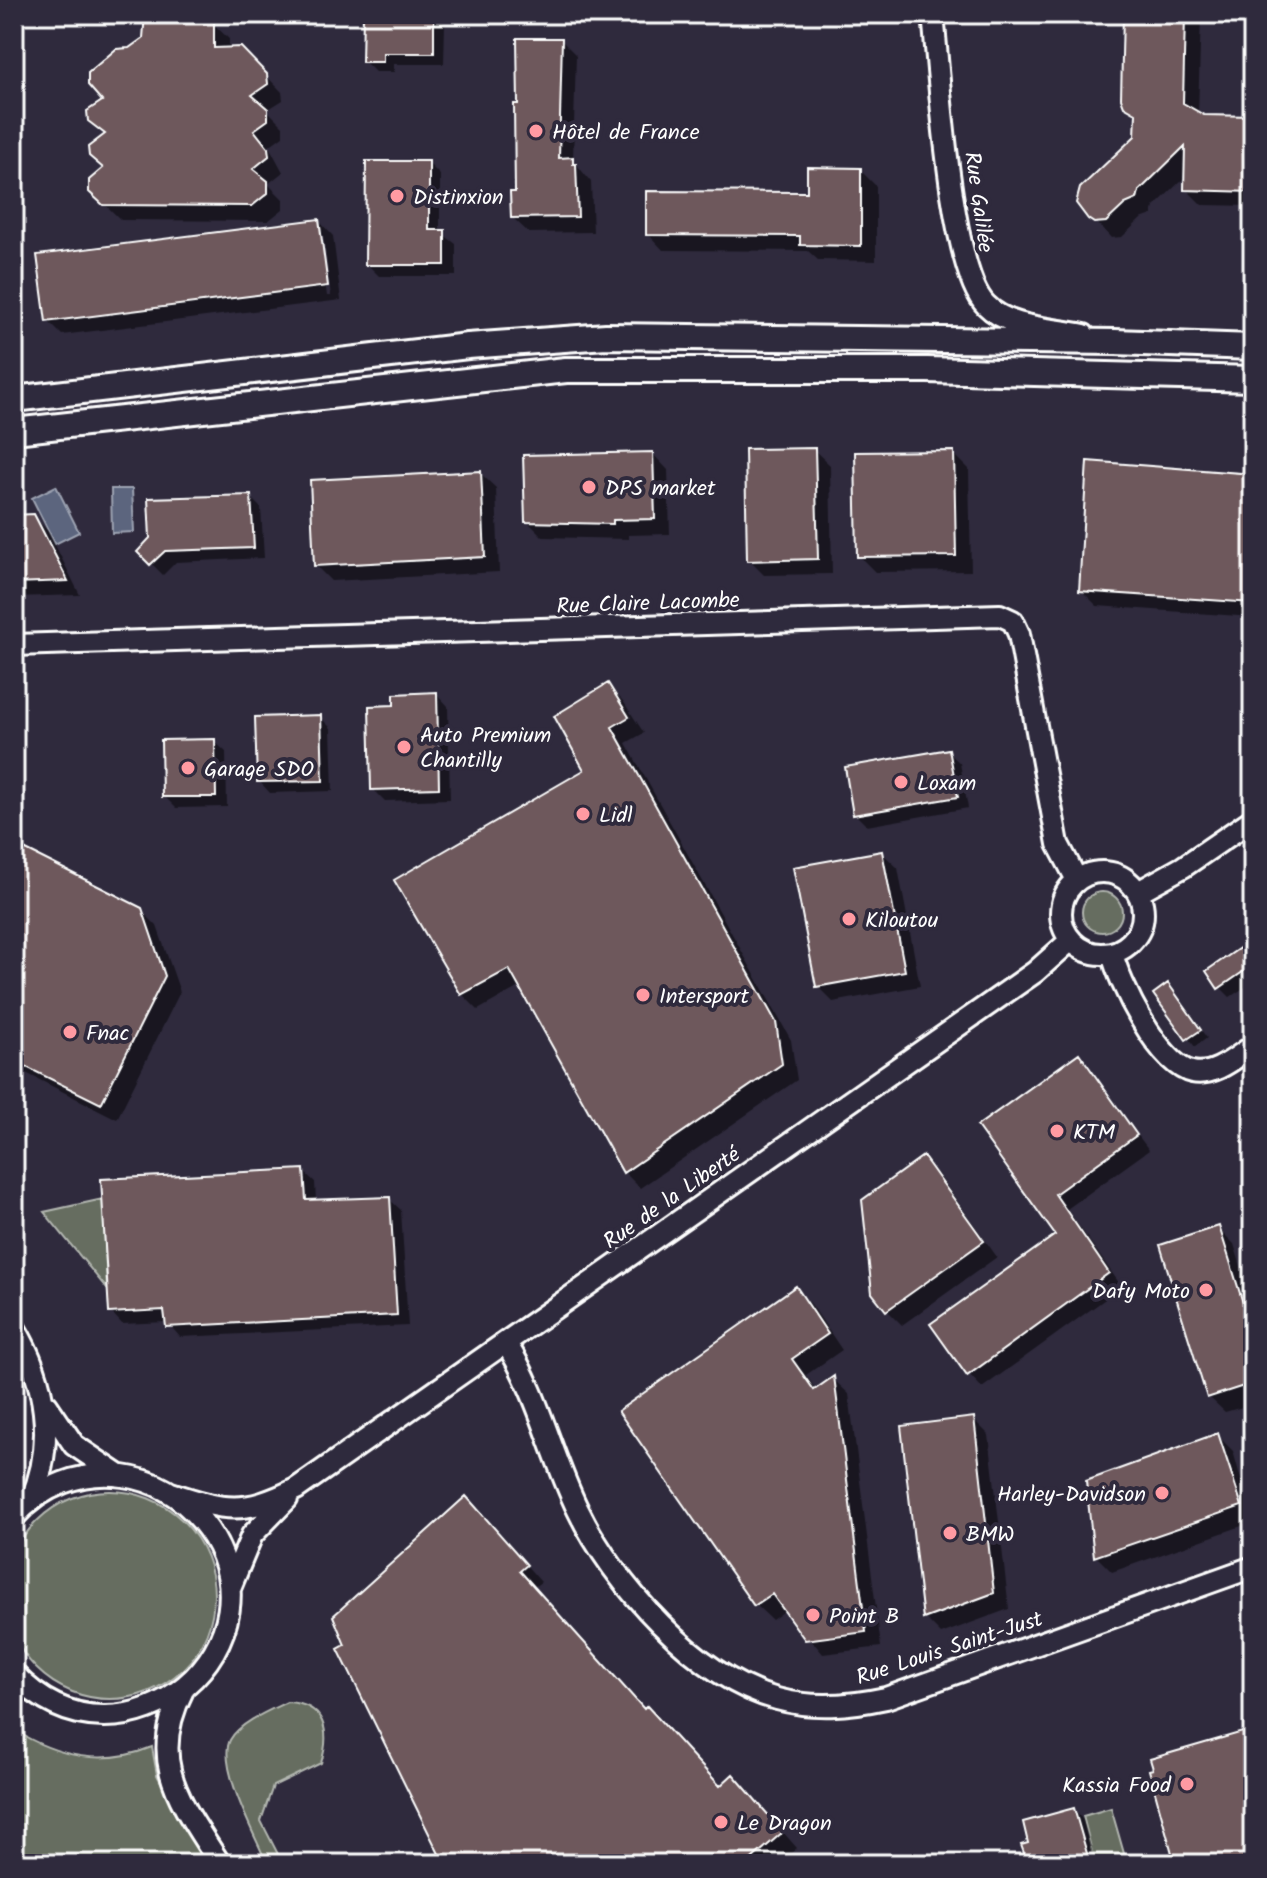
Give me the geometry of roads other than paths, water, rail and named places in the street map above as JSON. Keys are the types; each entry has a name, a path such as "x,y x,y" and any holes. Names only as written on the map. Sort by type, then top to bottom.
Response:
{"street":[{"name":"Rue Galilée","path":"933,14 957,228 972,284 985,305 1002,317 1115,342"},
{"path":"14,399 548,339 710,336 1253,347"},
{"path":"14,431 566,370 927,370 1253,379"},
{"name":"Rue Claire Lacombe","path":"14,645 1000,615 1013,621 1019,634 1058,844 1077,880"},
{"path":"1138,892 1183,867 1253,819"},
{"path":"1094,872 1113,873 1130,882 1138,892 1143,910 1140,929 1129,944 1112,953 1087,951 1071,940 1061,912 1065,894 1077,880 1094,872"},
{"name":"Rue de la Liberté","path":"119,1475 146,1481 210,1507 238,1510 259,1506 296,1489 1035,972 1071,940"},
{"path":"1112,953 1125,992 1165,1052 1183,1069 1195,1073 1215,1069 1253,1046"},
{"path":"14,1327 41,1395 74,1445 119,1475"},
{"name":"Rue Louis Saint-Just","path":"506,1343 526,1376 577,1509 611,1566 648,1610 692,1650 731,1678 773,1698 832,1706 886,1698 1253,1567"},
{"path":"31,1500 46,1451 41,1395"},
{"path":"14,1517 31,1500 73,1479 119,1475"},
{"name":"Rue de la Liberté","path":"228,1596 252,1535 296,1489"},
{"path":"14,1674 50,1703 95,1716 141,1712 183,1690 202,1671 216,1648 225,1622 228,1596 222,1559 210,1533 193,1511 171,1493"},
{"path":"183,1690 167,1723 166,1761 185,1804 220,1864"}],"water":[{"path":"56,486 79,532 55,544 32,498"},
{"path":"111,489 132,489 134,532 112,533"}],"place":[{"name":"Hôtel de France","path":"536,131"},
{"name":"Distinxion","path":"397,196"},
{"name":"DPS market","path":"589,487"},
{"name":"Auto Premium Chantilly","path":"404,747"},
{"name":"Garage SDO","path":"188,768"},
{"name":"Loxam","path":"901,782"},
{"name":"Lidl","path":"583,814"},
{"name":"Kiloutou","path":"849,919"},
{"name":"Intersport","path":"643,995"},
{"name":"Fnac","path":"70,1032"},
{"name":"KTM","path":"1057,1131"},
{"name":"Dafy Moto","path":"1206,1290"},
{"name":"Harley-Davidson","path":"1162,1493"},
{"name":"BMW","path":"950,1533"},
{"name":"Point B","path":"813,1615"},
{"name":"Kassia Food","path":"1187,1784"},
{"name":"Le Dragon","path":"721,1822"}]}
